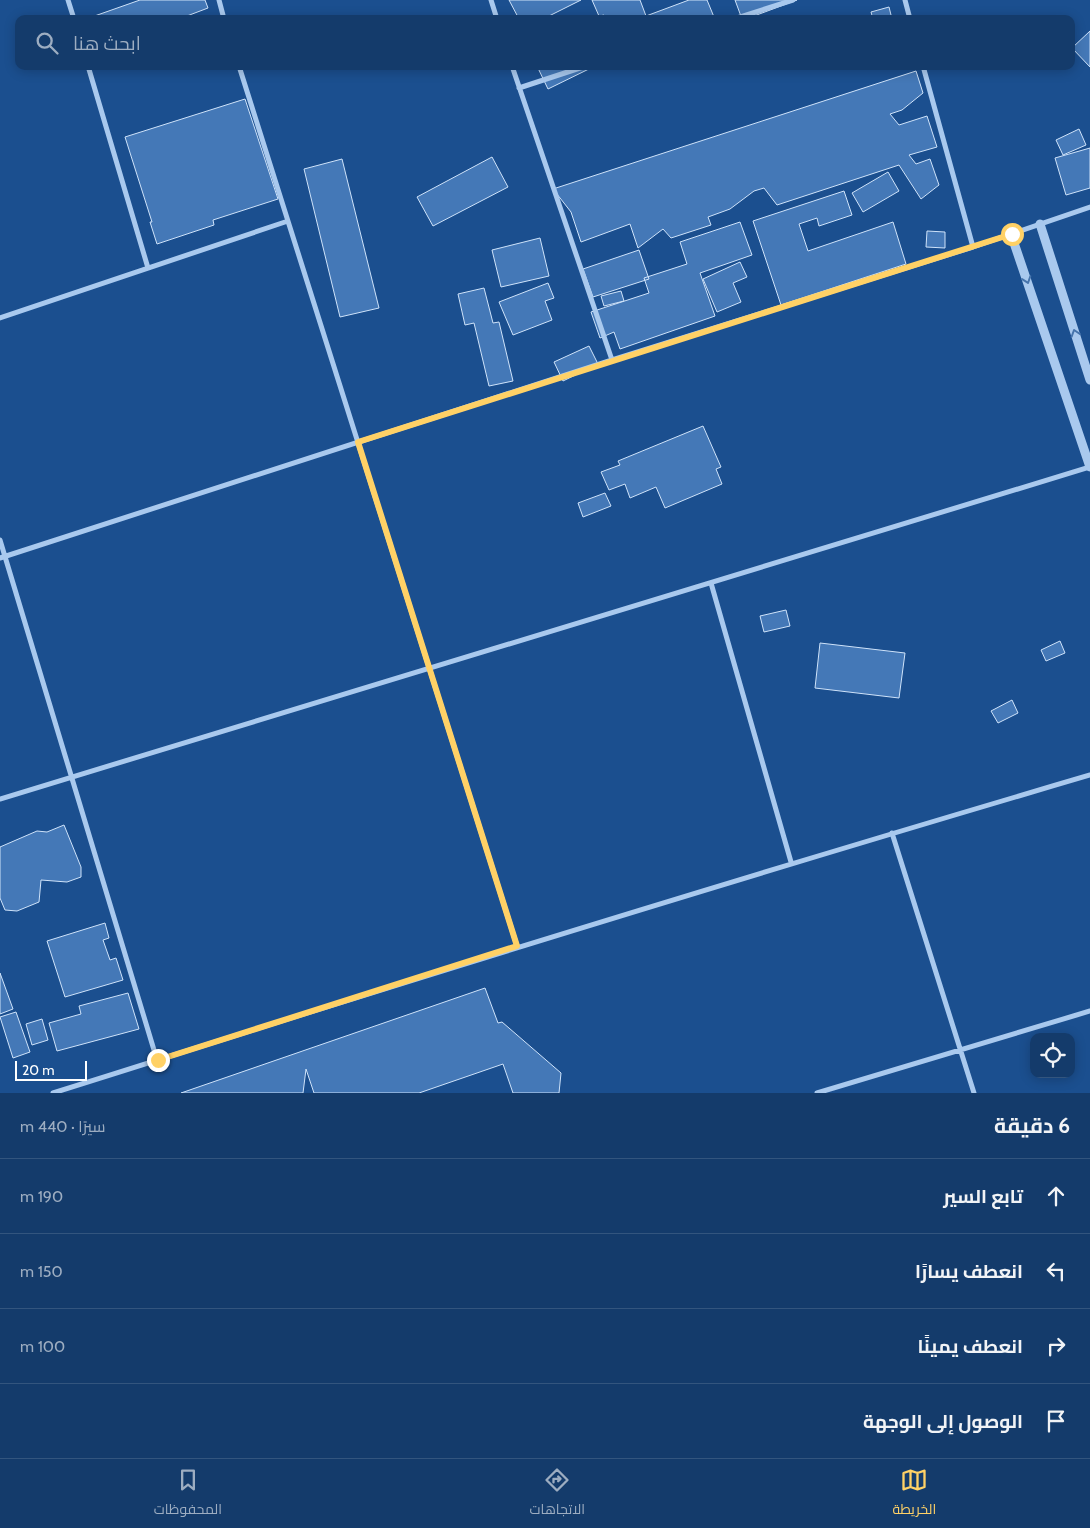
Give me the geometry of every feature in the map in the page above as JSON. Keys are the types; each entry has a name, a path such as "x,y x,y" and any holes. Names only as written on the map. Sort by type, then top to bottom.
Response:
{"street":[{"path":"68,0 73,15"},
{"path":"218,0 223,15"},
{"path":"491,0 496,15"},
{"path":"746,15 793,0"},
{"path":"904,0 909,15"},
{"path":"89,70 148,268"},
{"path":"241,70 517,946"},
{"path":"513,70 612,360"},
{"path":"519,88 574,70"},
{"path":"924,70 973,247"},
{"path":"2,557 612,360 973,247 1090,207"},
{"path":"0,318 288,221"},
{"path":"1040,224 1090,380"},
{"path":"0,799 1090,467 1012,234"},
{"path":"0,540 2,557 158,1060"},
{"path":"711,583 792,862"},
{"path":"52,1093 517,946 792,862 1090,776"},
{"path":"892,833 974,1093"},
{"path":"817,1093 1090,1011"}],"building":[{"path":"140,0 205,0 208,8 190,15 97,15"},
{"path":"509,0 581,0 551,15 517,15"},
{"path":"592,0 640,0 646,15 604,15 599,15"},
{"path":"689,0 707,0 713,15 649,15"},
{"path":"735,0 797,0 757,15 741,15"},
{"path":"889,7 891,15 872,15 871,12"},
{"path":"1090,31 1090,67 1075,51 1075,45"},
{"path":"539,70 587,70 548,89"},
{"path":"916,71 923,93 902,110 890,114 899,125 927,116 937,147 909,155 916,164 930,159 939,185 921,199 899,165 777,205 764,188 754,191 730,209 708,217 711,225 671,238 663,229 638,248 630,224 581,242 571,212 553,189"},
{"path":"245,99 278,199 213,220 214,225 157,244 150,222 152,222 125,137"},
{"path":"1079,129 1086,145 1063,155 1056,140"},
{"path":"1090,148 1090,188 1066,195 1055,158"},
{"path":"492,157 508,187 433,226 417,197"},
{"path":"342,159 379,308 340,317 304,169"},
{"path":"888,172 899,191 863,212 852,193"},
{"path":"844,191 852,215 819,226 817,218 799,224 808,251 893,222 906,264 781,305 753,221"},
{"path":"740,222 752,255 700,273 715,316 620,349 614,332 600,338 591,312 649,293 644,278 687,264 680,242"},
{"path":"927,231 945,232 945,248 926,247"},
{"path":"540,238 549,276 501,287 492,250"},
{"path":"639,250 649,279 593,297 583,269"},
{"path":"740,262 747,277 733,283 741,302 717,312 703,279"},
{"path":"548,283 554,298 545,301 552,320 513,335 499,302"},
{"path":"484,288 493,323 499,322 513,381 489,386 474,323 465,325 458,294"},
{"path":"621,291 624,301 604,306 601,296"},
{"path":"589,346 598,364 563,381 554,362"},
{"path":"703,426 721,467 716,469 722,484 665,508 656,487 630,498 625,484 609,490 601,472 620,465 618,461"},
{"path":"605,493 611,506 583,517 578,503"},
{"path":"786,610 790,626 764,632 760,616"},
{"path":"1060,641 1065,653 1046,661 1041,650"},
{"path":"820,643 905,653 899,698 815,688"},
{"path":"1012,700 1018,713 998,723 991,711"},
{"path":"64,825 81,867 81,877 67,882 41,880 39,902 17,911 5,910 0,898 0,847 37,831 47,832"},
{"path":"105,923 109,938 103,940 110,960 116,958 123,980 65,997 47,941"},
{"path":"0,973 13,1009 0,1014"},
{"path":"485,988 498,1023 502,1022 561,1073 559,1093 513,1093 503,1064 419,1093 314,1093 306,1069 303,1093 181,1093"},
{"path":"128,993 139,1029 57,1051 49,1023 81,1014 79,1006"},
{"path":"16,1012 30,1052 13,1058 0,1017"},
{"path":"42,1019 48,1040 32,1045 26,1024"}],"route":[{"path":"158,1060 517,946 358,442 1012,234"}]}
